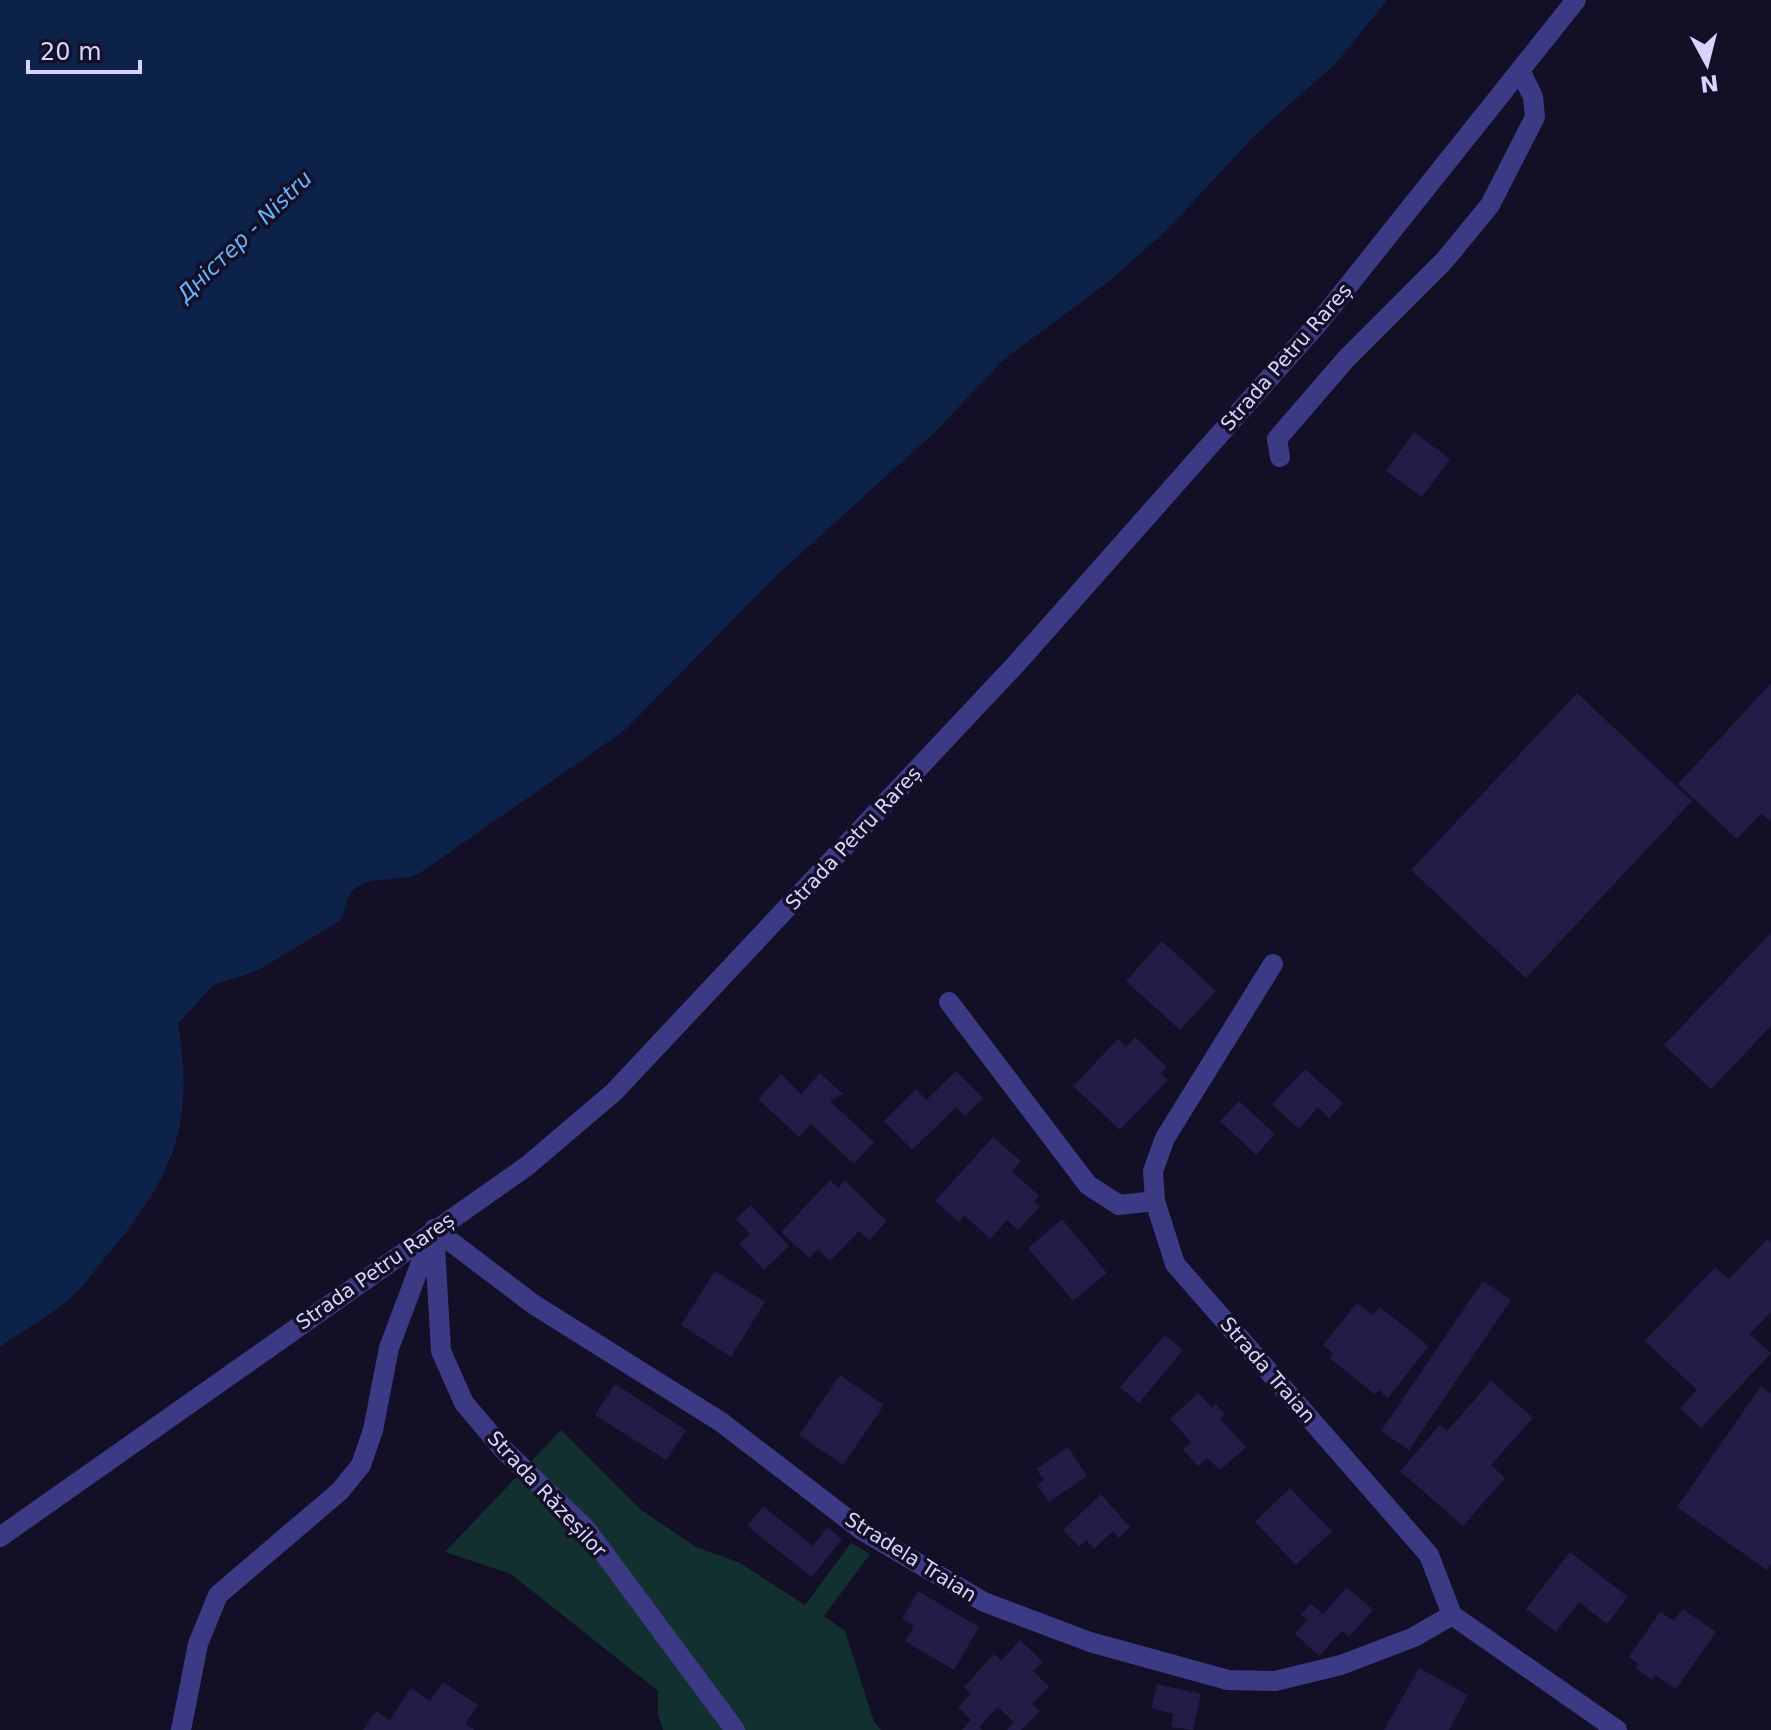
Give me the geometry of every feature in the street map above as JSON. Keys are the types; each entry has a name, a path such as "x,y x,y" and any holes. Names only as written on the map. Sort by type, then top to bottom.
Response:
{"street":[{"name":"Strada Petru Rareș","path":"0,1537 527,1166 614,1092 1017,663 1320,321 1576,0"},
{"path":"1280,457 1277,439 1346,359 1444,261 1490,205 1535,117 1533,97 1520,70"},
{"name":"Strada Traian","path":"1273,964 1165,1138 1153,1171 1155,1201 1175,1264 1429,1555 1452,1615"},
{"path":"949,1002 1088,1185 1119,1205 1155,1201"},
{"path":"181,1730 198,1644 218,1595 331,1500 361,1465 373,1430 389,1348 434,1229"},
{"name":"Stradela Traian","path":"434,1229 533,1304 721,1422 863,1531 984,1602 1090,1642 1228,1680 1275,1681 1341,1665 1414,1637 1452,1615"},
{"name":"Strada Răzeșilor","path":"434,1229 441,1351 464,1403 503,1449 586,1529 735,1730"},
{"path":"1452,1615 1617,1730"}],"green space":[{"path":"561,1430 641,1510 696,1547 740,1563 805,1605 851,1543 870,1554 824,1616 845,1631 874,1722 881,1730 663,1730 658,1715 658,1691 511,1574 445,1552"}],"water":[{"name":"Дністер - Nistru","path":"0,0 1387,0 1336,63 1255,135 1167,230 1108,282 1003,360 936,431 776,576 625,730 420,873 363,884 349,896 341,920 257,971 213,985 178,1024 183,1061 180,1124 161,1179 146,1205 80,1289 58,1308 0,1347"}],"building":[{"path":"1414,432 1450,459 1422,497 1386,471"},
{"path":"1771,683 1771,822 1761,813 1737,839 1678,784"},
{"path":"1577,693 1692,801 1526,978 1411,870"},
{"path":"1771,933 1771,1026 1711,1089 1664,1045"},
{"path":"1162,941 1216,991 1180,1030 1126,981"},
{"path":"1135,1037 1167,1067 1161,1074 1168,1080 1120,1130 1073,1086 1118,1039 1126,1047"},
{"path":"1305,1069 1343,1103 1329,1118 1318,1107 1299,1129 1272,1104"},
{"path":"956,1071 983,1098 965,1116 956,1107 912,1150 884,1121 916,1089 926,1100"},
{"path":"820,1073 843,1094 830,1101 874,1142 854,1164 811,1124 799,1137 758,1099 781,1074 801,1094"},
{"path":"1239,1101 1275,1134 1256,1155 1220,1121"},
{"path":"993,1137 1021,1161 1012,1171 1039,1196 1034,1201 1040,1206 1018,1230 1007,1220 990,1239 964,1215 959,1222 935,1201"},
{"path":"830,1180 838,1188 845,1181 887,1221 869,1240 859,1231 830,1261 818,1249 809,1258 781,1232"},
{"path":"751,1205 789,1246 764,1270 739,1244 750,1234 736,1219"},
{"path":"1062,1219 1107,1273 1073,1301 1028,1248"},
{"path":"1767,1239 1771,1243 1771,1312 1750,1334 1771,1353 1701,1428 1680,1408 1697,1390 1645,1341 1715,1267 1729,1279"},
{"path":"715,1271 765,1302 731,1357 681,1325"},
{"path":"1483,1281 1511,1300 1409,1450 1381,1431"},
{"path":"1357,1303 1373,1315 1380,1307 1429,1346 1388,1398 1379,1390 1375,1394 1329,1358 1333,1353 1323,1345"},
{"path":"1165,1335 1183,1350 1139,1403 1120,1387"},
{"path":"840,1375 884,1405 843,1465 799,1435"},
{"path":"1491,1381 1533,1418 1491,1465 1505,1478 1463,1526 1400,1471 1440,1425 1447,1431"},
{"path":"615,1384 686,1430 666,1460 595,1415"},
{"path":"1761,1386 1771,1394 1771,1563 1767,1570 1677,1507"},
{"path":"1198,1393 1212,1408 1216,1404 1225,1414 1220,1419 1246,1447 1220,1470 1207,1458 1198,1466 1183,1450 1191,1442 1170,1419"},
{"path":"1068,1447 1087,1476 1049,1502 1037,1485 1044,1480 1036,1469"},
{"path":"1290,1488 1332,1531 1296,1565 1255,1522"},
{"path":"1101,1494 1130,1527 1119,1538 1113,1531 1094,1549 1086,1540 1079,1547 1063,1530"},
{"path":"763,1506 813,1546 827,1527 842,1539 812,1577 747,1526"},
{"path":"1570,1552 1628,1597 1607,1624 1579,1602 1556,1632 1526,1609"},
{"path":"1347,1587 1373,1610 1349,1637 1342,1631 1319,1656 1295,1634 1308,1619 1300,1615 1311,1604 1323,1614"},
{"path":"918,1591 979,1627 954,1670 905,1641 914,1626 902,1619"},
{"path":"1683,1609 1716,1632 1676,1689 1655,1675 1652,1680 1635,1668 1638,1663 1629,1657 1660,1612 1674,1621"},
{"path":"1020,1640 1043,1662 1033,1671 1049,1687 1032,1704 1040,1711 1021,1730 1007,1730 1014,1722 998,1707 979,1727 982,1730 962,1730 971,1720 958,1707 971,1694 964,1687 994,1654 1001,1661"},
{"path":"1419,1668 1468,1695 1449,1730 1384,1730"},
{"path":"443,1682 478,1705 465,1724 475,1730 363,1730 376,1711 390,1720 411,1688 430,1701"},
{"path":"1157,1684 1201,1694 1193,1730 1171,1727 1173,1714 1151,1708"}]}
